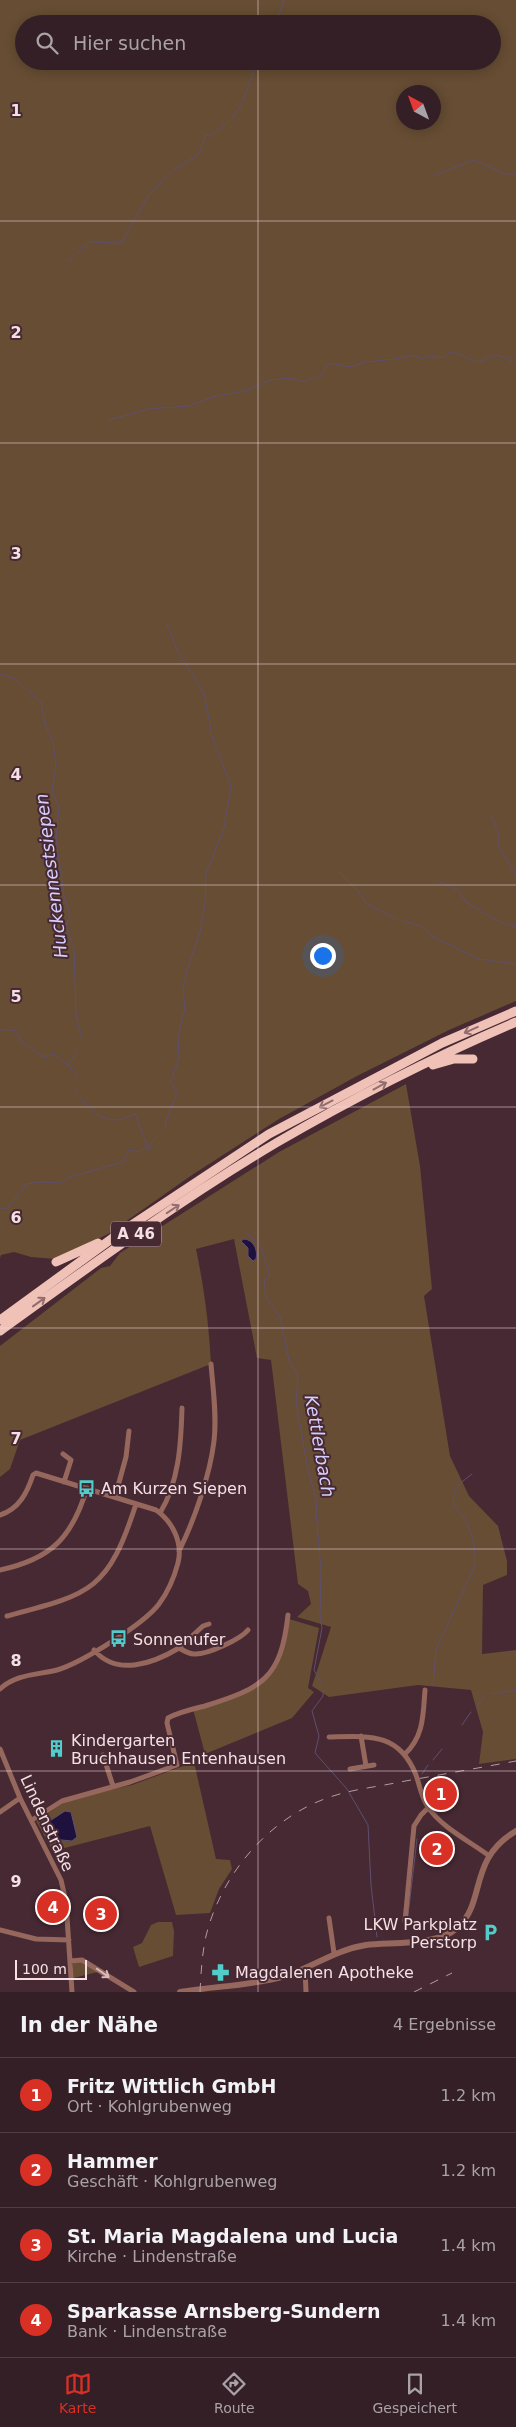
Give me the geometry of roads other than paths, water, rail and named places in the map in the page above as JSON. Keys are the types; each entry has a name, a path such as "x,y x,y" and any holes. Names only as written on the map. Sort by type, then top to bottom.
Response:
{"highway":[{"name":"A 46","path":"0,1320 121,1232 269,1134 442,1043 516,1011"},
{"name":"A 46","path":"0,1331 103,1256 189,1198 276,1143 406,1072 516,1022"},
{"path":"406,1072 454,1059 473,1059"},
{"path":"56,1262 121,1232"}],"street":[{"path":"0,1689 18,1678 65,1667 152,1612 166,1593 175,1571 179,1552 193,1520 214,1441 215,1405 211,1364"},
{"path":"160,1513 170,1494 178,1463 182,1408"},
{"path":"115,1497 126,1457 130,1431"},
{"path":"62,1481 71,1460 64,1454"},
{"path":"0,1515 19,1503 34,1474 87,1488 160,1513 174,1531 179,1552"},
{"path":"0,1570 32,1561 54,1547 75,1521 87,1488"},
{"path":"7,1616 66,1600 91,1587 110,1565 118,1552 136,1504"},
{"path":"32,1820 62,1801 177,1765 167,1723 168,1718 242,1693 268,1675 283,1651 288,1615"},
{"path":"94,1650 110,1662 126,1666 148,1662 179,1648 203,1626 209,1624"},
{"path":"179,1648 190,1654 201,1653 241,1637 248,1630"},
{"path":"405,1754 415,1743 421,1730 425,1690"},
{"path":"361,1736 366,1766"},
{"path":"329,1737 361,1736 389,1741 405,1754 428,1808 438,1818 488,1855"},
{"name":"Lindenstraße","path":"0,1749 1,1757 20,1798 61,1880 66,1902 72,1992"},
{"path":"103,1756 113,1786"},
{"path":"350,1769 374,1765"},
{"path":"0,1812 20,1798"},
{"path":"405,1921 414,1826 428,1808"},
{"path":"180,1992 278,1978 305,1968 334,1953 364,1946 439,1938 456,1930 466,1918 488,1855 502,1840 516,1831"},
{"path":"329,1918 334,1953"},
{"path":"0,1930 36,1939 69,1940"},
{"path":"70,1961 82,1960 88,1962 134,1992"},
{"path":"305,1968 306,1992"}],"waterway":[{"path":"279,15 284,0"},
{"path":"67,262 90,242 121,243 149,195 169,173 199,154 205,136 224,126 234,115 242,103 255,70"},
{"path":"435,175 474,160 505,174 516,174"},
{"path":"108,420 149,409 189,406 212,397 248,390 270,380 290,378 305,382 322,374 329,363 350,367 365,362 414,355 421,359 428,356 444,358 451,352 474,361 494,356 499,356 512,362 516,361"},
{"path":"165,1128 177,1093 171,1081 179,1057 178,1037 185,1008 183,989 200,932 205,905 206,874 224,828 231,786 212,736 204,693 177,650 167,624"},
{"name":"Huckennestsiepen","path":"0,674 14,678 41,702 45,724 53,742 56,766 52,791 59,808 56,839 64,896 70,916 66,926 74,948 76,1014 82,1039"},
{"path":"491,816 499,833 499,847 516,875"},
{"path":"339,872 358,891 367,904 396,919"},
{"path":"438,881 458,890 465,901 484,913 502,923 516,927"},
{"path":"403,921 421,926 433,937 479,959 516,964"},
{"name":"Kettlerbach","path":"0,1031 3,1029 17,1031 21,1041 44,1057 54,1054 68,1065 78,1078"},
{"name":"Huckennestsiepen","path":"68,1065 76,1053"},
{"name":"Kettlerbach","path":"75,1091 101,1117 117,1120 135,1113 150,1150"},
{"path":"150,1149 150,1144 159,1135"},
{"path":"0,1209 8,1208 26,1184 40,1182 61,1183 70,1177 123,1162 129,1150 140,1152 147,1146"},
{"name":"Kettlerbach","path":"243,1230 261,1246 270,1276 264,1280 266,1297 280,1317 289,1360 298,1376 296,1402 308,1470 317,1501 316,1512 321,1569 320,1616 322,1628 314,1670 322,1684"},
{"path":"433,1686 436,1650 476,1563 473,1539 465,1519 454,1505 453,1497 458,1485 472,1474"},
{"path":"323,1689 323,1696 312,1711 319,1736 315,1753 347,1789 368,1825 371,1885 377,1937"},
{"path":"493,1694 516,1690"},
{"path":"477,1706 486,1695"},
{"path":"462,1725 471,1712"},
{"path":"433,1760 442,1749"},
{"path":"422,1774 428,1765"},
{"path":"408,1916 417,1839"}],"railway":[{"path":"200,1992 206,1936 213,1913 223,1891 251,1851 268,1833 287,1818 308,1806 347,1792 516,1761"},
{"path":"414,1992 452,1973"}],"place":[{"name":"Am Kurzen Siepen","path":"87,1488"},
{"name":"Sonnenufer","path":"119,1639"},
{"name":"Kindergarten Bruchhausen Entenhausen","path":"57,1749"},
{"name":"Fritz Wittlich GmbH","path":"441,1794"},
{"name":"Hammer","path":"437,1849"},
{"name":"Sparkasse Arnsberg-Sundern","path":"53,1907"},
{"name":"St. Maria Magdalena und Lucia","path":"101,1914"},
{"name":"LKW Parkplatz Perstorp","path":"491,1933"},
{"name":"Magdalenen Apotheke","path":"221,1972"}]}
